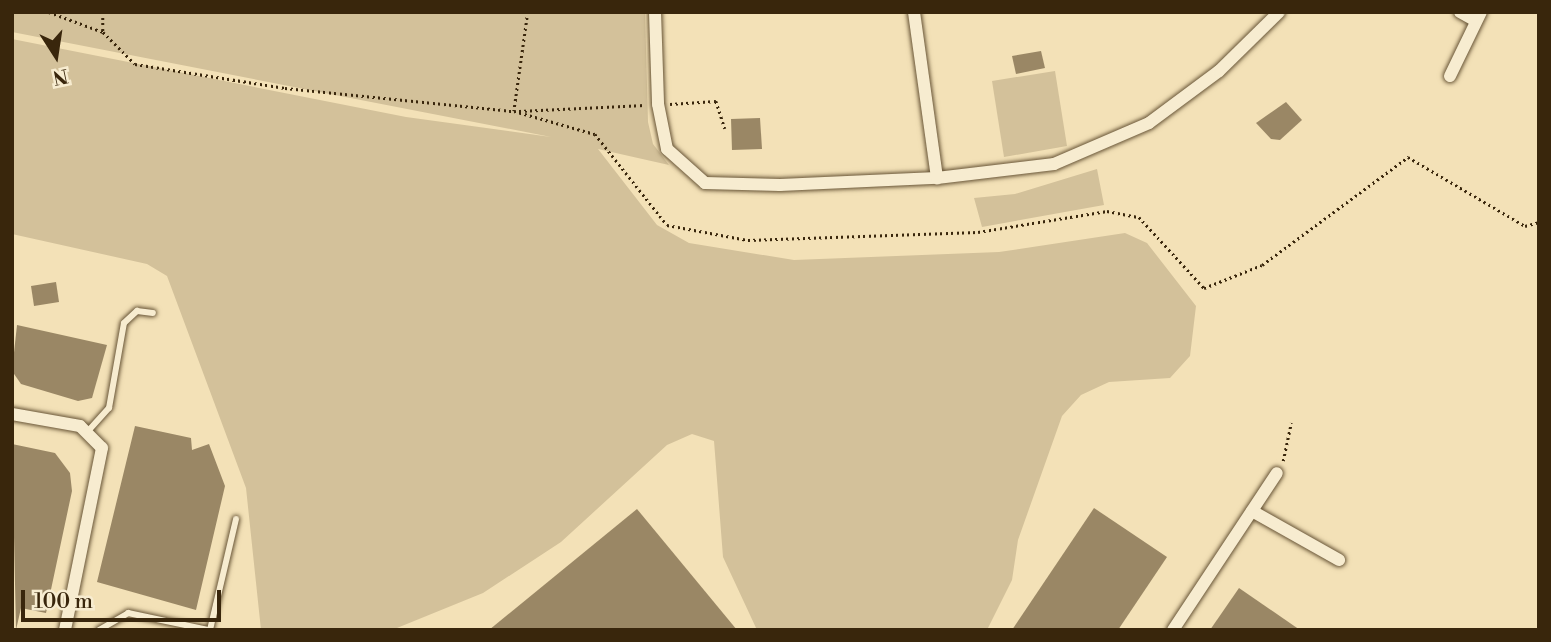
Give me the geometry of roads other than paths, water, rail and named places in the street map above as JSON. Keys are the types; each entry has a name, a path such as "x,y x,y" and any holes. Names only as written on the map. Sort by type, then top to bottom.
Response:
{"street":[{"path":"655,12 658,104 667,149 705,183 937,178 1054,164 1149,123 1219,71 1279,12"},
{"path":"914,12 937,178"},
{"path":"1450,76 1478,17 1460,12"},
{"path":"12,414 89,430 100,443 102,465 65,630"},
{"path":"1173,630 1276,473"},
{"path":"1252,511 1339,560"}],"lane":[{"path":"89,430 109,408 124,324 137,311 153,313"},
{"path":"99,630 128,613 210,630 236,519"}]}
